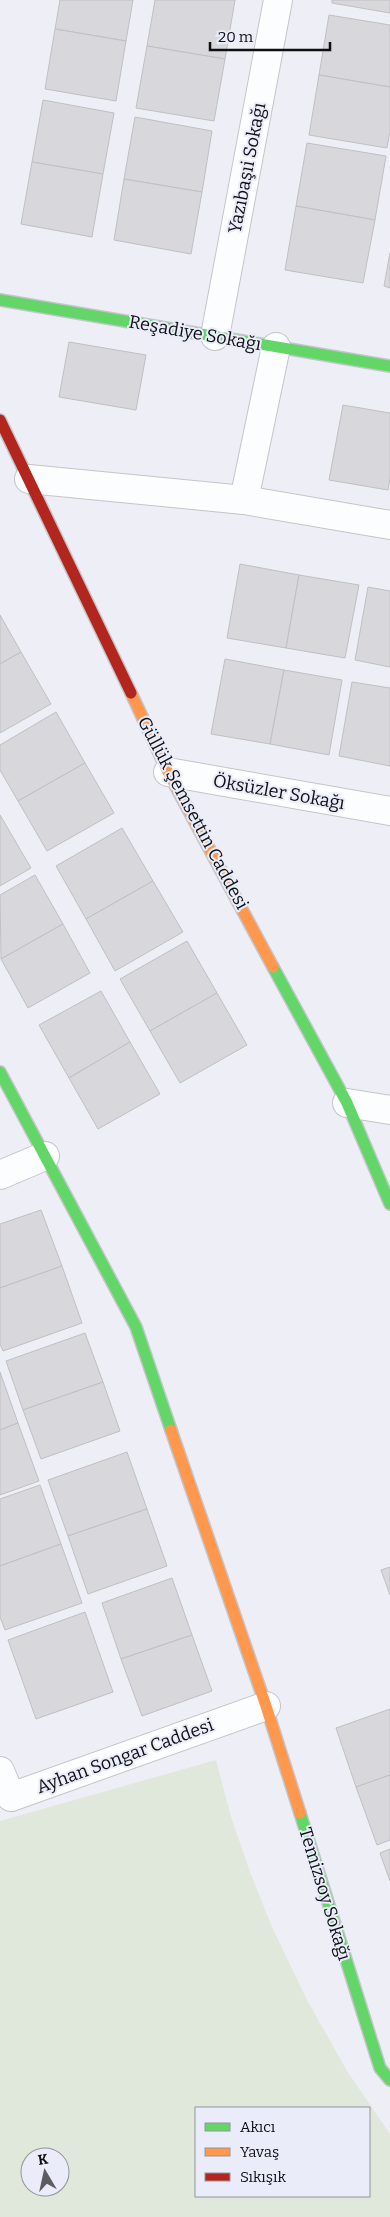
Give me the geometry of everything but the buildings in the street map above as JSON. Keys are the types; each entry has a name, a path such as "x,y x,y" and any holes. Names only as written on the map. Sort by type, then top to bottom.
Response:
{"street":[{"name":"Yazıbaşıi Sokağı","path":"215,336 278,0"},
{"name":"Reşadiye Sokağı","path":"0,300 390,366"},
{"path":"244,500 276,347"},
{"name":"Güllük Şemsettin Caddesi","path":"0,420 168,772 347,1104 390,1204"},
{"path":"29,479 244,500 390,525"},
{"name":"Öksüzler Sokağı","path":"168,772 390,811"},
{"name":"Temizsoy Sokağı","path":"0,1072 136,1327 266,1706 380,2068 390,2080"},
{"path":"347,1104 390,1110"},
{"path":"0,1175 44,1156"},
{"name":"Ayhan Songar Caddesi","path":"0,1771 11,1797 266,1706"}],"shaded area":[{"path":"216,1760 231,1817 272,1927 307,2000 347,2071 390,2134 390,2217 0,2217 0,1821"}],"traffic: fast":[{"path":"0,300 390,366"},
{"path":"273,967 347,1103 390,1204"},
{"path":"0,1072 136,1327 171,1430"},
{"path":"300,1813 380,2068 390,2080"}],"traffic: slow":[{"path":"131,693 168,772 273,967"},
{"path":"171,1430 266,1706 300,1813"}],"traffic: jam":[{"path":"0,420 131,693"}]}
